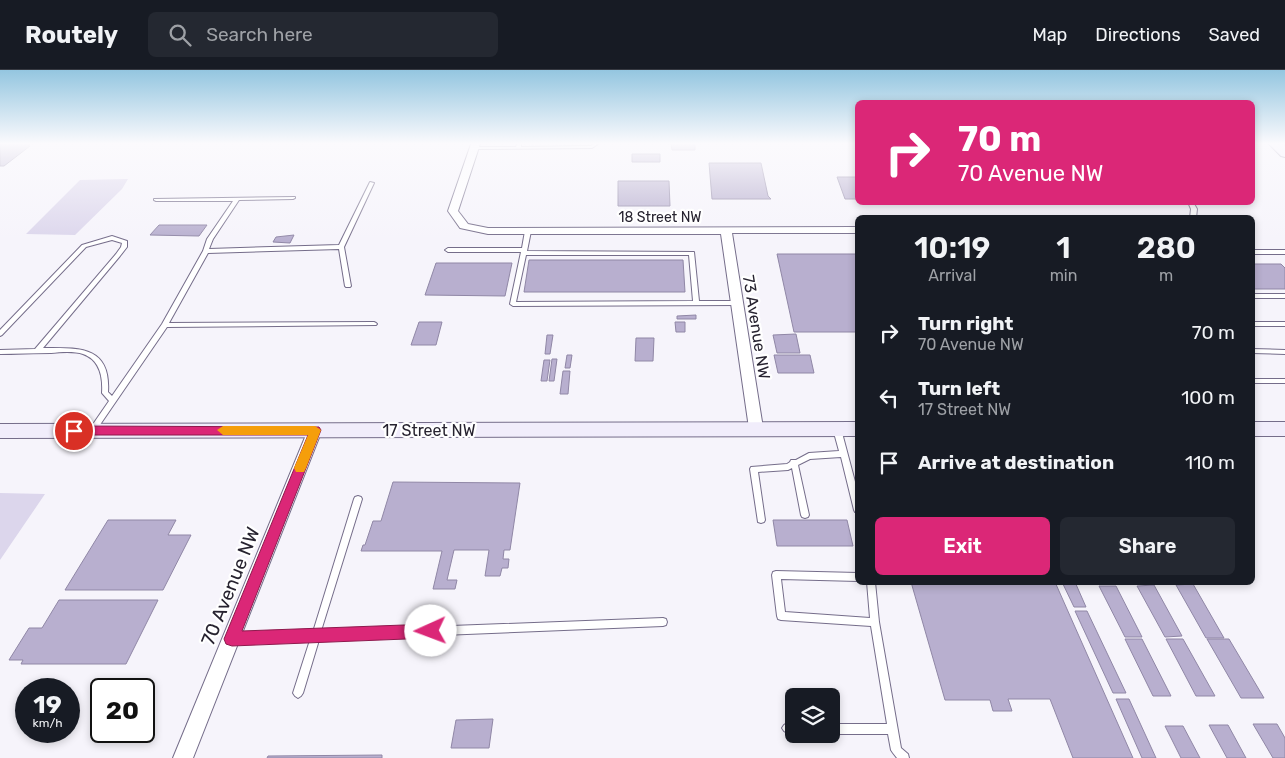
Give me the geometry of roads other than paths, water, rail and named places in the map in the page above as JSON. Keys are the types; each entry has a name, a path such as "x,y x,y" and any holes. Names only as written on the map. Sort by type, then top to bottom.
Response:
{"main road":[{"name":"17 Street NW","path":"0,431 855,429"},
{"path":"1255,429 1285,429"}],"street":[{"name":"18 Street NW","path":"465,176 453,211 464,226 488,231 855,230"},
{"name":"73 Avenue NW","path":"726,230 756,428"},
{"name":"70 Avenue NW","path":"184,758 315,430"}],"lane":[{"path":"348,286 341,247 372,183"},
{"path":"156,200 293,198"},
{"path":"93,431 164,326 206,251 210,239 237,199"},
{"path":"528,231 513,304 737,303"},
{"path":"0,334 84,246 112,238 125,242 118,255 37,352"},
{"path":"206,251 341,247"},
{"path":"448,250 692,253 696,304"},
{"path":"1255,252 1285,252"},
{"path":"1255,296 1285,296"},
{"path":"164,326 374,324"},
{"path":"1255,324 1285,324"},
{"path":"0,352 84,351 100,363 106,378 105,393 113,401"},
{"path":"1255,352 1285,352"},
{"path":"1255,381 1285,382"},
{"path":"836,429 855,503"},
{"path":"761,520 754,469 788,467 794,462 809,456 842,454"},
{"path":"794,462 805,515"},
{"path":"298,693 358,499"},
{"path":"855,577 776,575 782,616 875,622"},
{"path":"871,585 875,622 896,750 904,758"},
{"path":"232,639 663,622"},
{"path":"840,728 893,729"}]}
